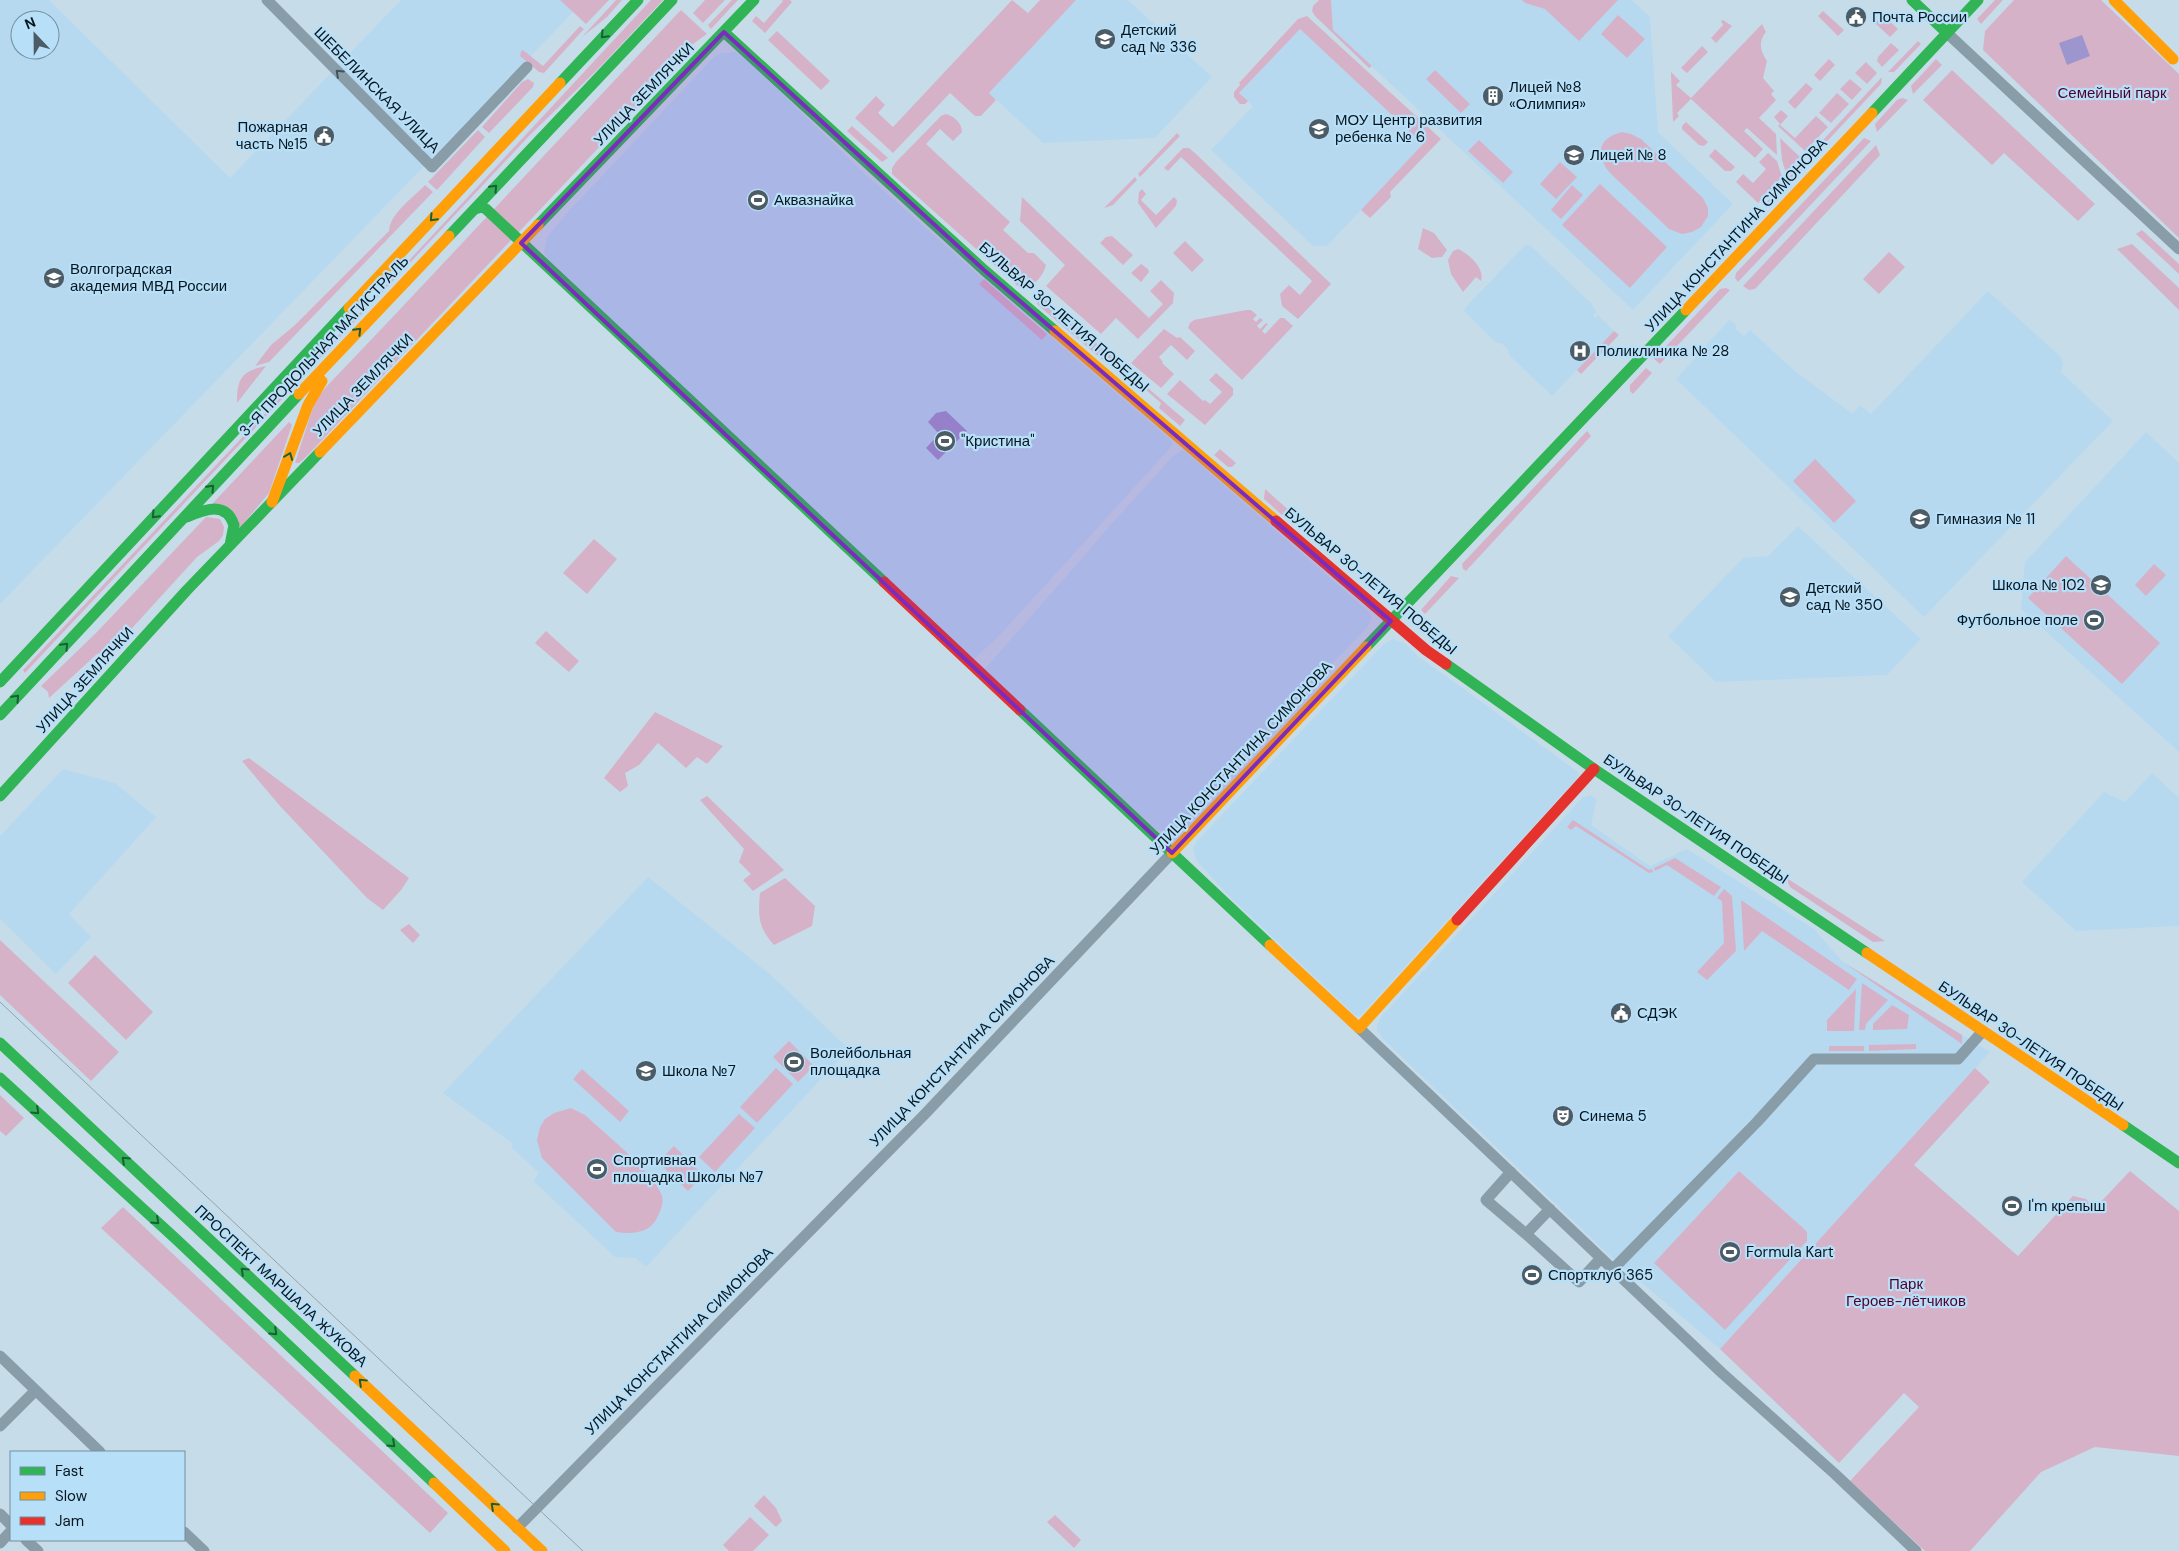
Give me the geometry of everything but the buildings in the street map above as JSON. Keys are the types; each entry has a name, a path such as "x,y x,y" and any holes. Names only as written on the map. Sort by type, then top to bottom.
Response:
{"main road":[{"name":"3-Я ПРОДОЛЬНАЯ МАГИСТРАЛЬ","path":"0,682 638,0"},
{"name":"3-Я ПРОДОЛЬНАЯ МАГИСТРАЛЬ","path":"0,715 338,353 672,0"},
{"name":"УЛИЦА ЗЕМЛЯЧКИ","path":"0,796 230,545 754,0"},
{"path":"1912,0 1947,33"},
{"name":"УЛИЦА КОНСТАНТИНА СИМОНОВА","path":"1172,853 1298,717 1392,621 1978,0"},
{"path":"2114,0 2173,59"},
{"name":"БУЛЬВАР 30-ЛЕТИЯ ПОБЕДЫ","path":"724,32 984,270 1426,650 1594,769 2179,1163"},
{"path":"475,209 484,207 1360,1028 1594,769"},
{"path":"272,502 308,406 338,353"},
{"path":"183,519 201,510 215,508 228,513 234,525 230,545"},
{"name":"ПРОСПЕКТ МАРШАЛА ЖУКОВА","path":"0,1042 542,1551"},
{"path":"0,1078 177,1240 505,1551"}],"street":[{"name":"ШЕБЕЛИНСКАЯ УЛИЦА","path":"267,0 432,167 527,67"},
{"path":"1947,33 2179,249"},
{"name":"УЛИЦА КОНСТАНТИНА СИМОНОВА","path":"517,1528 924,1114 1172,853"},
{"path":"1360,1028 1722,1373 1835,1474 1916,1551"},
{"path":"1613,1269 1757,1122 1814,1059 1958,1059 1982,1032"},
{"path":"1511,1172 1486,1200 1579,1282 1601,1258"},
{"path":"1526,1234 1550,1209"},
{"path":"0,1356 99,1451"},
{"path":"0,1426 35,1391"},
{"path":"0,1514 10,1524"},
{"path":"0,1543 10,1533"},
{"path":"185,1533 204,1551"},
{"path":"27,1541 38,1551"}],"highlighted area":[{"path":"724,32 984,270 1391,621 1172,853 521,243"}],"shaded area":[{"path":"0,0 49,0 59,10 10,10 10,60 60,60 60,11 230,178 401,0 585,0 0,604"},
{"name":"Детский сад № 336","path":"1076,0 1128,0 1212,77 1155,138 1043,143 989,93"},
{"name":"Лицей № 8","path":"1331,0 1632,0 1650,17 1658,132 1733,204 1633,310 1333,30"},
{"name":"МОУ Центр развития ребенка № 6","path":"1300,29 1423,144 1327,246 1313,246 1211,150 1253,106 1239,93"},
{"path":"2082,35 2090,56 2067,65 2059,43"},
{"path":"735,52 744,57 866,175 975,272 1172,441 1172,445 1163,456 997,638 974,659 550,264 544,252 547,237 566,214 714,57 722,53"},
{"path":"1531,246 1591,303 1596,312 1593,316 1596,318 1598,315 1614,331 1552,396 1509,355 1508,349 1501,343 1496,343 1464,311 1523,247"},
{"name":"Гимназия № 11","path":"1988,291 2061,357 2063,364 2061,372 2113,421 1924,617 1676,379 1730,319 1737,326 1735,329 1744,336 1750,330 1796,372 1853,414 1860,405 1871,414"},
{"name":"\"Кристина\"","path":"946,411 967,431 938,460 926,448 939,434 928,422 936,413"},
{"name":"Школа № 102","path":"2146,432 2179,463 2179,752 2021,609 2025,562"},
{"path":"1183,450 1369,612 1372,618 1366,629 1281,716 1178,829 1168,833 1156,829 984,670 1116,519 1175,454"},
{"name":"Детский сад № 350","path":"1798,526 1921,639 1887,675 1716,682 1668,636 1743,558 1768,556"},
{"path":"1393,639 1404,643 1418,656 1578,772 1579,776 1360,1016 1355,1015 1232,899 1196,860 1193,848 1197,841 1384,644"},
{"path":"63,769 115,783 156,817 69,914 91,937 56,974 0,919 0,836"},
{"path":"2152,773 2179,798 2179,926 2076,931 2022,882 2104,792 2125,802"},
{"path":"1590,795 1596,798 1591,825 1650,866 1687,849 1815,930 1843,962 1990,1052 1720,1349 1609,1255 1383,1039 1377,1030 1377,1025 1382,1016 1583,797"},
{"name":"Школа №7","path":"648,877 770,974 849,1049 646,1267 635,1258 615,1257 533,1181 539,1173 511,1147 513,1144 443,1093"}],"green space":[{"path":"560,0 609,0 586,24"},
{"path":"616,0 622,0 607,17 582,37"},
{"path":"651,0 663,0 599,68 529,136 25,673 23,670 401,269"},
{"path":"705,0 725,0 703,23 693,13"},
{"path":"732,0 738,0 711,29 708,25"},
{"path":"782,0 790,0 792,2 765,33 752,21 756,16 764,23"},
{"path":"1012,0 1028,13 1040,0 1076,0 989,93 996,100 981,116 975,116 950,93 893,153 855,118 876,96 885,105 878,113 893,127"},
{"path":"1319,0 1331,0 1333,30 1372,66 1369,68 1315,16 1312,11 1313,6"},
{"path":"1522,0 1618,0 1579,41 1545,9 1525,3"},
{"path":"1995,0 2003,0 1981,24 1977,19"},
{"name":"Семейный парк","path":"2014,0 2101,0 2179,74 2179,238 1983,50 1985,31"},
{"path":"681,10 707,34 688,49 673,69 306,457 299,463 295,463 315,401 327,386"},
{"path":"1823,11 1844,30 1838,36 1818,16"},
{"path":"1618,15 1645,39 1627,58 1601,34"},
{"path":"1883,15 1898,29 1890,37 1875,23"},
{"path":"1307,16 1441,139 1390,192 1391,197 1370,218 1361,210 1423,144 1300,29 1239,93 1248,101 1245,104 1240,104 1234,97 1234,92 1240,85 1239,83 1298,19"},
{"path":"1723,20 1732,26 1716,43 1711,38 1723,25 1721,21"},
{"path":"1762,24 1766,32 1761,46 1767,61 1763,78 1774,91 1771,94 1776,100 1759,118 1776,134 1777,155 1747,128 1744,131 1763,149 1755,158 1691,99 1677,113 1679,116 1673,122 1671,72 1680,81 1676,85 1691,98"},
{"path":"580,26 584,29 544,73 539,72 520,56 523,50 543,66"},
{"path":"777,31 830,81 821,90 768,40"},
{"path":"1918,41 1921,44 1894,72 1888,72"},
{"path":"1891,43 1899,50 1882,67 1877,61 1878,57"},
{"path":"1702,46 1708,52 1687,73 1681,68"},
{"path":"1829,59 1835,65 1820,81 1814,75"},
{"path":"1936,59 1942,65 1913,94 1911,86"},
{"path":"1866,62 1877,73 1867,84 1855,73"},
{"path":"1435,70 1470,104 1461,113 1426,79"},
{"path":"1952,70 2095,204 2078,221 2004,153 1992,165 1923,100"},
{"path":"1882,77 1881,84 1815,154 1809,155"},
{"path":"528,79 534,83 533,87 489,133 482,127 522,82"},
{"path":"1850,79 1862,89 1852,100 1840,89"},
{"path":"1806,83 1813,89 1795,109 1788,102"},
{"path":"1837,93 1849,104 1831,123 1819,113"},
{"path":"1902,98 1908,100 1877,132 1875,124 1897,100"},
{"path":"1781,110 1788,116 1780,125 1795,138 1816,116 1828,127 1805,151 1778,126 1780,124 1774,117"},
{"path":"946,114 957,120 962,132 953,141 940,129 926,144 1010,222 1003,230 1028,253 1034,253 1046,265 1040,278 1029,287 1020,288 892,174 892,168 896,162 941,116"},
{"path":"1686,122 1708,142 1704,146 1699,145 1682,129"},
{"path":"852,126 888,158 882,162 847,131"},
{"path":"478,130 485,137 437,190 428,182"},
{"path":"1622,132 1641,139 1703,198 1708,208 1708,216 1701,227 1692,232 1682,234 1669,229 1610,173 1602,159 1601,148 1608,138"},
{"path":"1177,133 1180,136 1140,177 1138,174"},
{"path":"1780,138 1800,157 1786,173 1782,160"},
{"path":"1864,138 1871,141 1738,282 1735,278 1736,273"},
{"path":"1479,140 1513,172 1503,183 1468,151"},
{"path":"1876,145 1880,155 1755,289 1749,290 1743,286"},
{"path":"1183,148 1189,148 1196,154 1331,284 1298,319 1282,306 1280,294 1289,285 1300,295 1312,281 1181,157 1168,171 1164,168"},
{"path":"1715,149 1735,167 1731,171 1725,171 1709,156"},
{"path":"1768,153 1777,161 1782,177 1758,203 1736,182 1743,174 1753,183 1766,169 1759,162"},
{"path":"1804,160 1805,167 1770,205 1763,206"},
{"path":"1560,162 1577,177 1556,199 1540,184"},
{"path":"1135,177 1137,180 1113,205 1104,208"},
{"path":"1600,184 1667,247 1630,288 1562,225"},
{"path":"425,185 433,192 269,362 255,366 271,345 295,325 389,231 393,218"},
{"path":"1572,185 1583,195 1561,219 1551,210"},
{"path":"1142,189 1146,194 1141,200 1156,215 1174,197 1177,200 1176,206 1156,228 1138,203 1139,192"},
{"path":"1022,197 1149,318 1163,304 1150,291 1161,280 1174,293 1173,303 1138,339 1116,318 1101,334 1046,286 1065,265 1020,221"},
{"path":"1423,228 1434,233 1447,250 1442,257 1432,258 1418,249"},
{"path":"2142,230 2179,264 2179,274 2136,234"},
{"path":"1112,236 1133,255 1123,265 1100,243 1106,237"},
{"path":"1185,241 1204,260 1192,272 1173,253"},
{"path":"2132,244 2179,288 2179,310 2117,249"},
{"path":"1458,249 1475,262 1482,276 1481,281 1476,277 1463,292 1451,274 1448,260 1453,251"},
{"path":"1889,252 1905,267 1879,294 1863,279"},
{"path":"1141,264 1149,272 1141,282 1131,273"},
{"path":"984,279 1047,334 1042,340 979,284"},
{"path":"1726,288 1730,290 1660,364 1654,359 1720,289"},
{"path":"1038,293 1117,361 1111,364 1106,363 1038,305 1036,299"},
{"path":"1251,310 1257,315 1253,319 1256,322 1260,318 1263,320 1257,326 1260,329 1266,323 1268,324 1262,331 1265,334 1280,318 1284,318 1293,326 1242,380 1188,328 1194,320"},
{"path":"1164,329 1177,338 1180,337 1195,351 1187,360 1171,345 1159,357 1162,363 1174,374 1161,388 1131,363"},
{"path":"1614,331 1619,335 1581,374 1577,370"},
{"path":"266,366 237,403 238,388 242,377 251,371"},
{"path":"1646,368 1652,373 1633,394 1630,391 1630,385"},
{"path":"1126,369 1132,374 1131,377 1135,377 1185,420 1180,426 1159,408 1161,403 1137,382 1131,384 1127,381 1124,376"},
{"path":"1216,373 1233,388 1233,395 1205,425 1167,394 1180,380 1203,401 1205,400 1210,404 1222,392 1209,380"},
{"path":"289,422 292,425 269,493 238,530 213,503"},
{"path":"1587,431 1591,436 1466,571 1463,569 1462,564"},
{"path":"1220,449 1236,463 1232,467 1228,467 1214,455"},
{"path":"1815,459 1856,501 1834,523 1793,481"},
{"path":"1265,489 1292,513 1282,515 1264,499"},
{"path":"206,517 220,519 224,527 223,535 219,541 197,557 113,649 97,654 49,698 48,692 41,686 96,633"},
{"path":"594,539 617,559 587,594 563,573"},
{"name":"Футбольное поле","path":"2066,556 2160,643 2122,684 2028,598"},
{"path":"2154,564 2166,575 2146,596 2135,585"},
{"path":"1451,576 1459,578 1425,614 1421,610"},
{"path":"546,631 579,661 569,672 535,643"},
{"path":"655,712 723,746 707,764 697,757 686,768 658,743 639,765 625,773 628,786 620,792 604,778"},
{"path":"249,758 409,878 383,910 367,898 280,806 242,761"},
{"path":"707,796 784,870 753,891 743,880 751,874 739,862 744,849 700,800"},
{"path":"1573,820 1649,870 1652,869 1653,872 1649,873 1576,826 1571,830 1567,827"},
{"path":"1675,858 1721,887 1714,896 1667,865 1655,871 1654,868"},
{"path":"785,878 815,906 812,926 774,945 765,933 760,921 760,893"},
{"path":"1788,879 1885,941 1873,942 1790,887"},
{"path":"1724,889 1732,896 1736,951 1707,980 1697,972 1724,943 1722,901 1717,898"},
{"path":"1741,900 1857,979 1849,990 1762,931 1744,951"},
{"path":"409,924 420,935 413,943 400,930"},
{"path":"0,940 119,1052 91,1081 0,995"},
{"path":"95,955 153,1012 126,1040 68,983"},
{"path":"1843,962 1962,1035 1962,1044"},
{"path":"1862,983 1888,1000 1866,1024 1865,1030 1859,1030"},
{"path":"1856,989 1854,1031 1827,1031 1827,1020"},
{"path":"1892,1005 1909,1015 1907,1029 1873,1030 1873,1024"},
{"name":"Волейбольная площадка","path":"789,1041 814,1066 798,1082 773,1057"},
{"path":"1916,1044 1916,1049 1869,1051 1869,1045"},
{"path":"1829,1046 1864,1046 1864,1051 1829,1051"},
{"path":"776,1068 793,1084 757,1123 740,1107"},
{"name":"Парк Героев-лётчиков","path":"1975,1068 1990,1082 1914,1165 2018,1256 2073,1196 2086,1199 2094,1209 2130,1171 2179,1211 2179,1456 2095,1447 2041,1472 1970,1551 1925,1551 1850,1481 1919,1407 1904,1393 1839,1463 1720,1349"},
{"path":"582,1069 629,1111 620,1122 573,1079"},
{"path":"0,1095 24,1118 6,1136 0,1131"},
{"name":"Спортивная площадка Школы №7","path":"571,1108 585,1115 616,1142 650,1176 662,1196 662,1205 657,1218 649,1227 633,1233 616,1232 542,1158 537,1140 540,1127 545,1119 554,1113"},
{"path":"739,1114 755,1128 715,1172 699,1157"},
{"path":"674,1146 703,1175 688,1191 658,1162"},
{"name":"Formula Kart","path":"1739,1171 1807,1232 1807,1241 1725,1330 1654,1263"},
{"path":"123,1207 448,1513 430,1533 101,1228"},
{"path":"764,1495 776,1508 782,1521 776,1527 754,1506"},
{"path":"1055,1515 1081,1540 1074,1548 1047,1522"},
{"path":"750,1517 769,1535 753,1551 729,1551 723,1545"}],"tram line":[{"path":"0,1002 583,1551"}],"traffic: fast":[{"path":"560,83 638,0"},
{"path":"449,236 672,0"},
{"path":"538,225 754,0"},
{"path":"1912,0 1947,33"},
{"path":"1872,113 1978,0"},
{"path":"724,32 984,270 1055,331"},
{"path":"475,209 481,207 486,209 884,582"},
{"path":"0,682 349,308"},
{"path":"1366,647 1686,310"},
{"path":"0,715 299,394"},
{"path":"0,796 187,590 320,452"},
{"path":"187,517 214,509 226,512 234,525 230,545"},
{"path":"1446,664 1594,769 1867,953"},
{"path":"1020,710 1270,945"},
{"path":"0,1043 355,1376"},
{"path":"0,1078 177,1240 434,1483"},
{"path":"2123,1125 2179,1163"}],"traffic: slow":[{"path":"2114,0 2173,59"},
{"path":"349,308 560,83"},
{"path":"1686,310 1872,113"},
{"path":"320,452 538,225"},
{"path":"299,394 449,236"},
{"path":"1055,331 1276,521"},
{"path":"272,502 308,405 322,381"},
{"path":"1172,853 1366,647"},
{"path":"1270,945 1359,1028 1457,920"},
{"path":"1867,953 2123,1125"},
{"path":"355,1376 542,1551"},
{"path":"434,1483 505,1551"}],"traffic: jam":[{"path":"1276,521 1426,650 1446,664"},
{"path":"884,582 1020,710"},
{"path":"1457,920 1594,769"}],"place":[{"name":"Почта России","path":"1856,17"},
{"name":"Детский сад № 336","path":"1105,39"},
{"name":"Лицей №8 «Олимпия»","path":"1493,96"},
{"name":"МОУ Центр развития ребенка № 6","path":"1319,129"},
{"name":"Пожарная часть №15","path":"324,136"},
{"name":"Лицей № 8","path":"1574,155"},
{"name":"Аквазнайка","path":"758,200"},
{"name":"Волгоградская академия МВД России","path":"54,278"},
{"name":"Поликлиника № 28","path":"1580,351"},
{"name":"\"Кристина\"","path":"945,441"},
{"name":"Гимназия № 11","path":"1920,519"},
{"name":"Школа № 102","path":"2101,585"},
{"name":"Детский сад № 350","path":"1790,597"},
{"name":"Футбольное поле","path":"2094,620"},
{"name":"СДЭК","path":"1621,1013"},
{"name":"Волейбольная площадка","path":"794,1062"},
{"name":"Школа №7","path":"646,1071"},
{"name":"Синема 5","path":"1563,1116"},
{"name":"Спортивная площадка Школы №7","path":"597,1169"},
{"name":"I'm крепыш","path":"2012,1206"},
{"name":"Formula Kart","path":"1730,1252"},
{"name":"Спортклуб 365","path":"1532,1275"}]}
